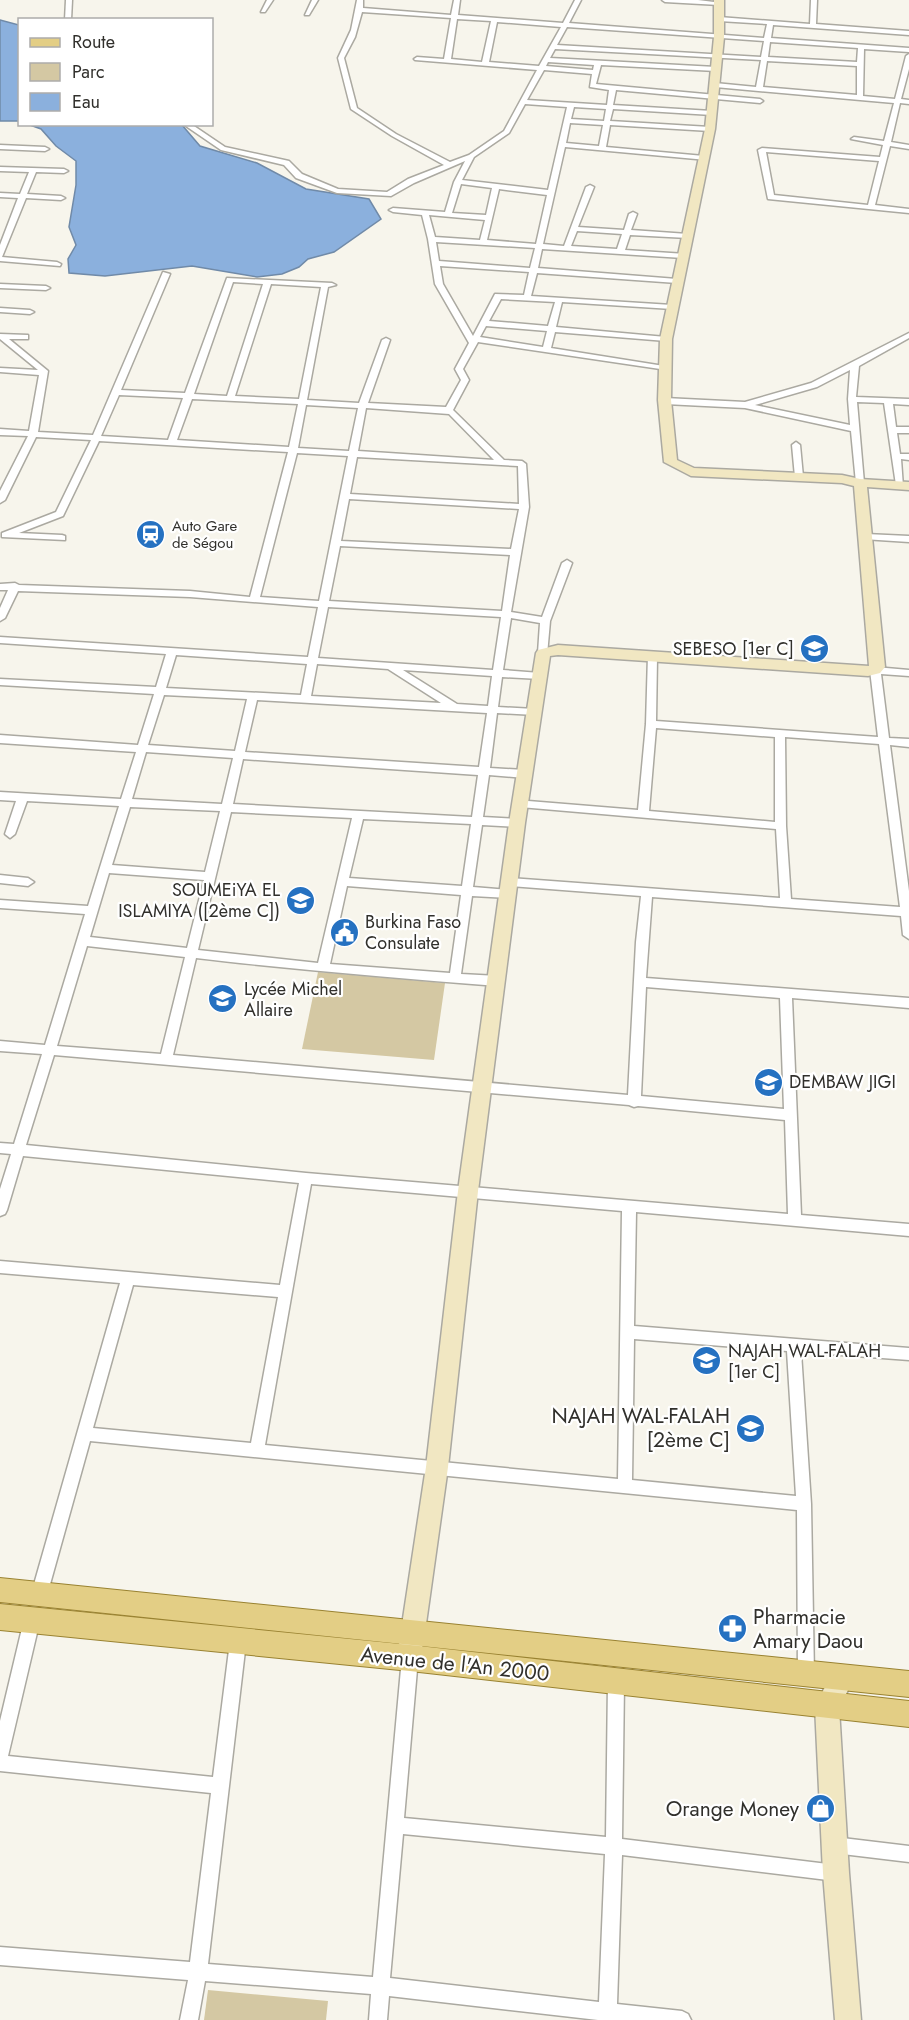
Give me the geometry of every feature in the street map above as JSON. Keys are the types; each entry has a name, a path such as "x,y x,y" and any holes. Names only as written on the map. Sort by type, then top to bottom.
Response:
{"main road":[{"path":"719,8 719,37 710,129 666,339 664,368 666,429 671,462 699,473 842,479 860,483 905,485"},
{"path":"411,1646 437,1467 468,1191 498,981 517,823 543,653 558,650 875,670 860,483"},
{"name":"Avenue de l'An 2000","path":"0,1590 411,1646 616,1682 909,1714"},
{"name":"Avenue de l'An 2000","path":"0,1617 238,1642 411,1646 909,1684"},
{"path":"842,1678 827,1706 834,1845 848,2020"}],"street":[{"path":"68,18 69,0"},
{"path":"263,11 270,0"},
{"path":"307,14 315,0"},
{"path":"360,0 360,10 350,42 340,58 354,109 394,135 450,165"},
{"path":"447,61 458,0"},
{"path":"189,126 224,149 286,163 298,176 337,192 388,194 411,181 471,156 507,132 578,0"},
{"path":"664,0 719,8 770,23 909,33"},
{"path":"813,0 813,26"},
{"path":"360,10 909,50"},
{"path":"485,64 494,21"},
{"path":"759,89 770,23"},
{"path":"608,29 609,63"},
{"path":"860,98 861,46"},
{"path":"553,47 608,50 715,84 760,101"},
{"path":"871,206 899,113 898,102 909,56"},
{"path":"417,59 596,72"},
{"path":"524,102 609,107 715,84 764,59 861,64"},
{"path":"546,60 609,63 715,84 909,102"},
{"path":"598,63 592,86 613,88 715,84"},
{"path":"602,149 613,88"},
{"path":"527,298 571,105"},
{"path":"567,121 710,129"},
{"path":"854,139 909,147"},
{"path":"562,145 705,158"},
{"path":"0,147 45,149"},
{"path":"884,159 762,150 771,197 909,211"},
{"path":"448,214 458,182 471,156"},
{"path":"0,169 64,171"},
{"path":"33,170 0,257 57,264"},
{"path":"458,182 551,193"},
{"path":"483,243 496,186"},
{"path":"566,249 590,187"},
{"path":"0,195 61,198"},
{"path":"393,210 489,218"},
{"path":"425,213 437,263 439,284 473,340"},
{"path":"620,252 633,214"},
{"path":"573,229 688,236"},
{"path":"432,239 683,256"},
{"path":"437,263 677,281"},
{"path":"2,535 60,514 96,438 166,274"},
{"path":"172,442 230,280 329,285 293,450 254,600"},
{"path":"230,399 268,282"},
{"path":"0,286 46,288"},
{"path":"448,411 465,380 459,369 498,296 672,307"},
{"path":"546,350 559,300"},
{"path":"0,310 30,312"},
{"path":"483,323 666,339"},
{"path":"745,405 814,385 855,366 909,335"},
{"path":"0,336 25,337"},
{"path":"0,336 44,371 33,434 4,486 0,500"},
{"path":"305,699 362,407 386,340"},
{"path":"473,340 664,368"},
{"path":"855,366 852,399 860,483"},
{"path":"0,370 44,373"},
{"path":"116,392 448,411 452,412 502,463"},
{"path":"852,399 909,402"},
{"path":"665,401 745,405 855,429"},
{"path":"888,401 896,456 905,485"},
{"path":"892,430 909,430"},
{"path":"0,432 522,464 524,507 515,552 455,978"},
{"path":"796,445 799,477"},
{"path":"896,456 909,457"},
{"path":"345,496 524,507"},
{"path":"2,535 62,538"},
{"path":"866,537 909,539"},
{"path":"334,543 515,552"},
{"path":"543,653 545,621 567,563"},
{"path":"0,618 15,586"},
{"path":"0,587 190,594 254,600 507,614 545,621"},
{"path":"0,640 540,676"},
{"path":"0,1210 172,651"},
{"path":"643,814 651,724 652,657"},
{"path":"391,667 454,707"},
{"path":"909,673 875,670 908,912 909,935"},
{"path":"0,682 535,712"},
{"path":"166,1060 253,696"},
{"path":"651,724 909,743"},
{"path":"780,734 781,826 786,903"},
{"path":"0,739 525,774"},
{"path":"0,796 517,823"},
{"path":"10,834 23,797"},
{"path":"520,803 781,826"},
{"path":"324,968 358,815"},
{"path":"106,869 211,876"},
{"path":"0,879 28,882"},
{"path":"342,882 466,891 509,888 647,893 908,912"},
{"path":"634,1102 647,893"},
{"path":"0,904 92,910"},
{"path":"83,941 324,968 498,981"},
{"path":"640,982 909,1003"},
{"path":"786,994 789,1116 795,1221"},
{"path":"0,1046 484,1086 789,1116"},
{"path":"0,1148 306,1178 909,1230"},
{"path":"257,1451 306,1178"},
{"path":"625,1487 629,1207"},
{"path":"0,1267 286,1292"},
{"path":"39,1595 128,1279"},
{"path":"626,1332 909,1354"},
{"path":"795,1345 804,1504 806,1675"},
{"path":"84,1434 804,1504"},
{"path":"0,1755 32,1620"},
{"path":"189,2020 198,1971 238,1642"},
{"path":"378,2020 411,1646"},
{"path":"608,2016 614,1846 616,1682"},
{"path":"0,1763 221,1786"},
{"path":"395,1825 614,1846 836,1873"},
{"path":"834,1845 909,1854"},
{"path":"0,1956 381,1986 608,2016 682,2020"}],"green space":[{"path":"318,972 445,983 434,1060 302,1049"},
{"path":"208,1990 328,2001 326,2020 204,2020"}],"water":[{"path":"0,20 18,25 18,121 0,121"},
{"path":"33,126 183,126 200,146 257,163 306,189 369,199 381,219 334,252 308,259 299,267 282,274 257,277 192,266 105,276 69,273 68,259 76,245 69,227 76,185 76,161 56,146 41,129"}],"place":[{"name":"Auto Gare de Ségou","path":"151,535"},
{"name":"SEBESO [1er C]","path":"815,649"},
{"name":"SOUMEiYA EL ISLAMIYA ([2ème C])","path":"301,900"},
{"name":"Burkina Faso Consulate","path":"344,932"},
{"name":"Lycée Michel Allaire","path":"223,999"},
{"name":"DEMBAW JIGI","path":"768,1082"},
{"name":"NAJAH WAL-FALAH [1er C]","path":"707,1361"},
{"name":"NAJAH WAL-FALAH [2ème C]","path":"751,1428"},
{"name":"Pharmacie Amary Daou","path":"732,1629"},
{"name":"Orange Money","path":"820,1809"}]}
